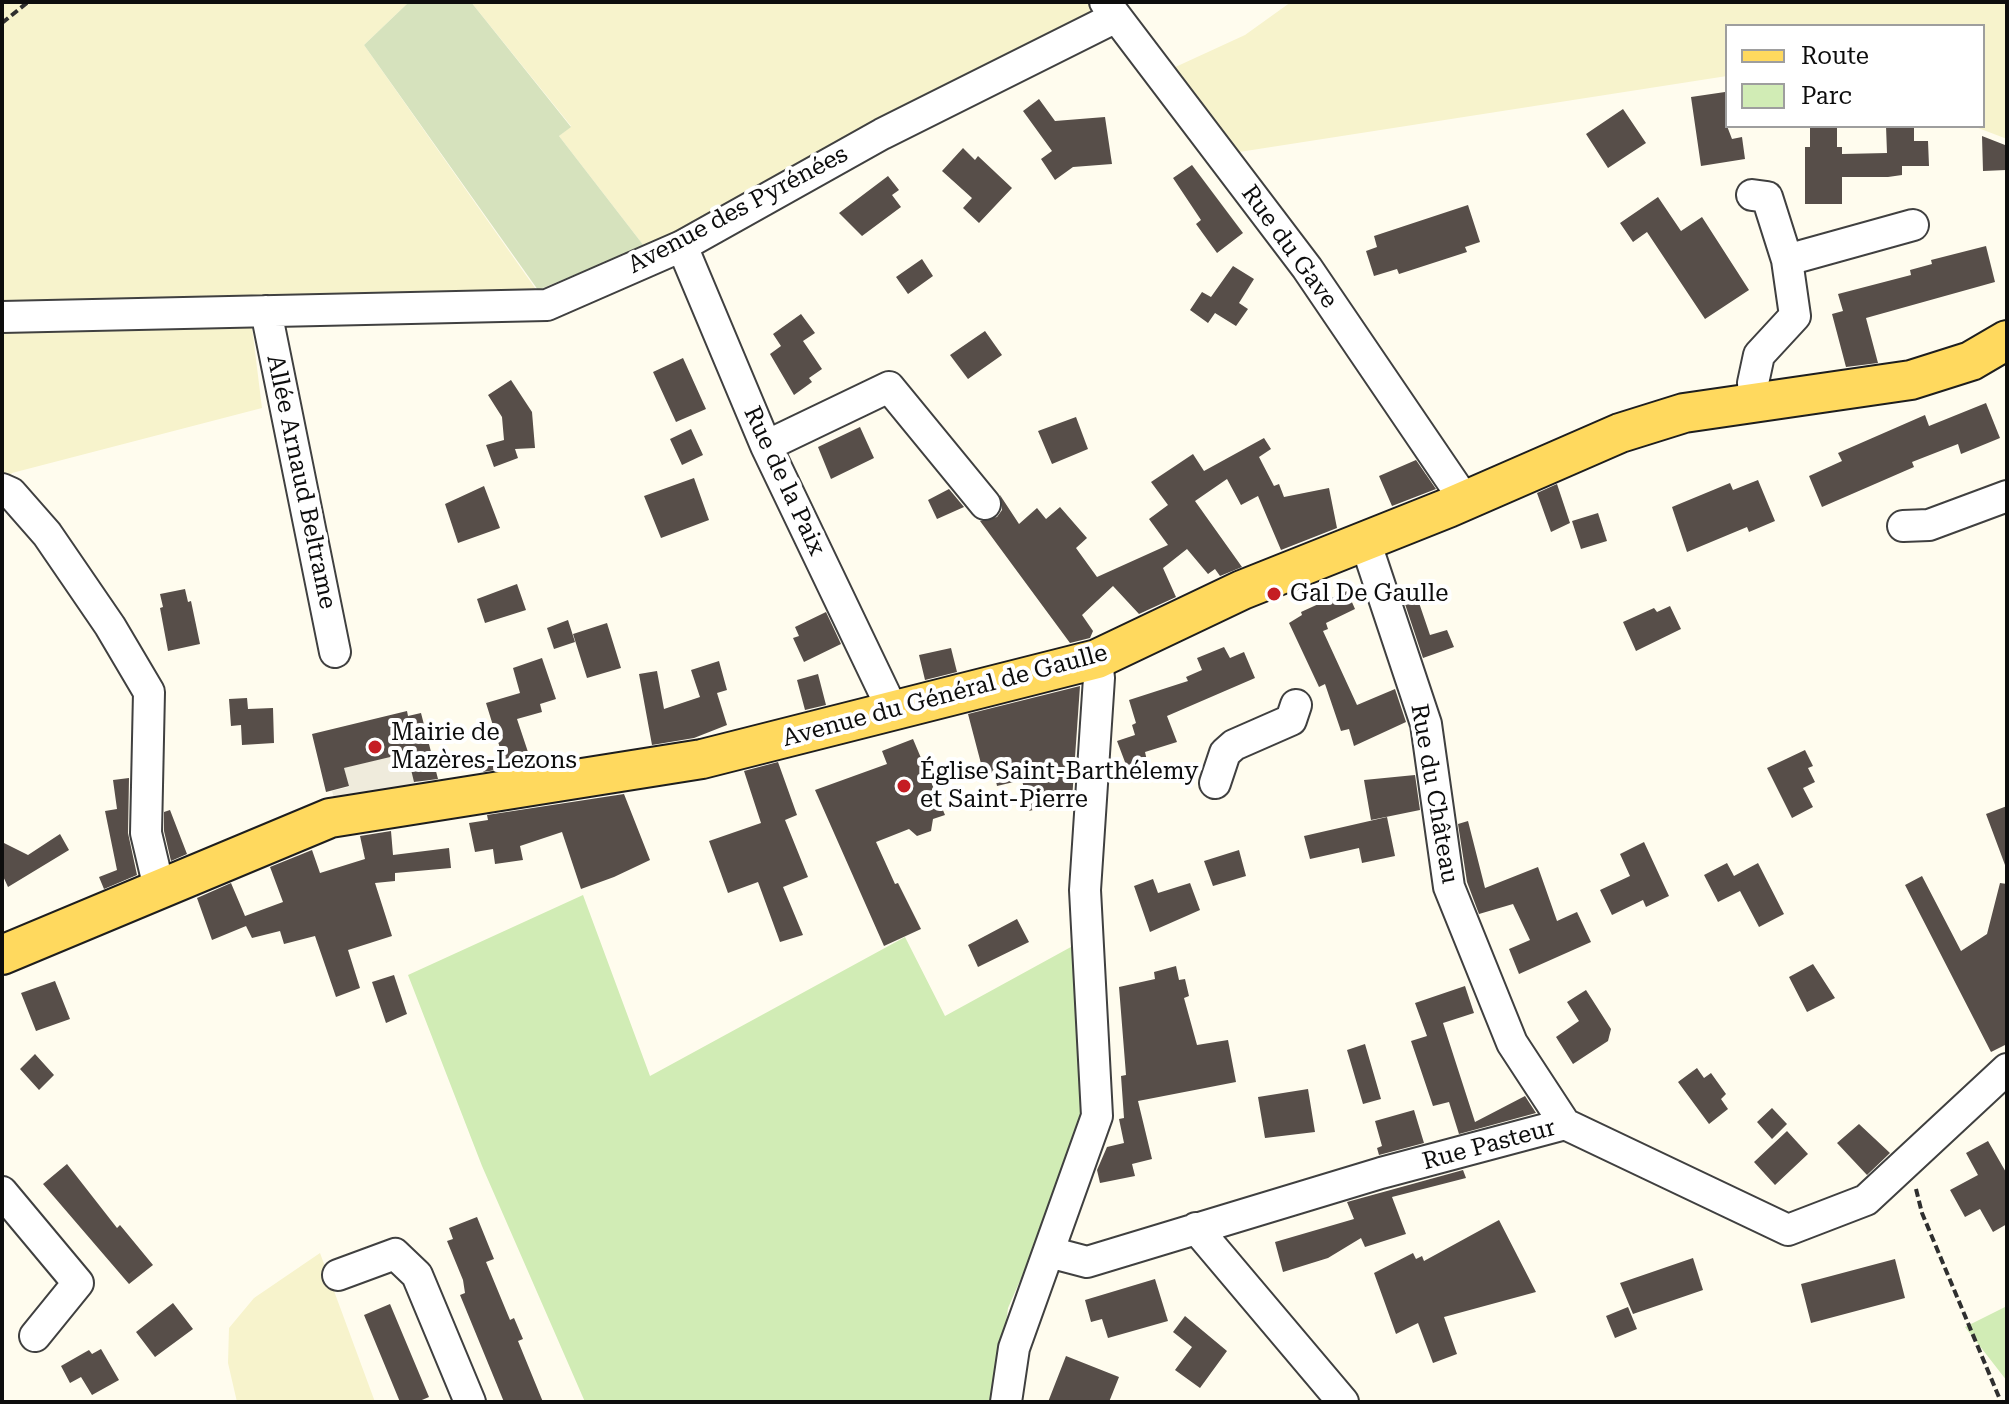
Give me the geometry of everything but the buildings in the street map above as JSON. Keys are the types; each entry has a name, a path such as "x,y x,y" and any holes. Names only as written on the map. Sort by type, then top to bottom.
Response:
{"main road":[{"name":"Avenue du Général de Gaulle","path":"2,955 330,818 702,759 894,713 1097,659 1242,590 1620,433 1684,413 1754,401 1849,392 1911,380 1971,361 2007,340"}],"street":[{"name":"Avenue des Pyrénées","path":"2,317 547,305 682,246 1109,10"},
{"name":"Rue du Gave","path":"1109,10 1307,268 1464,499"},
{"path":"1752,195 1767,197 1787,260 1795,316 1759,355 1753,383 1754,401"},
{"path":"1787,260 1913,225"},
{"name":"Rue de la Paix","path":"682,246 766,446 894,713"},
{"name":"Allée Arnaud Beltrame","path":"266,311 335,652"},
{"path":"766,446 889,387 985,504"},
{"path":"2,489 41,525 110,626 149,692 146,833 159,888"},
{"path":"1903,526 1929,525 2007,496"},
{"name":"Rue du Château","path":"1365,541 1426,724 1449,887 1512,1043 1565,1124"},
{"path":"1006,1402 1014,1348 1097,1116 1085,890 1099,678 1097,659"},
{"path":"1215,783 1225,753 1234,745 1291,720 1296,705"},
{"name":"Rue Pasteur","path":"1049,1252 1087,1262 1196,1228 1565,1124 1788,1230 1866,1200 2007,1069"},
{"path":"2,1192 78,1283 35,1336"},
{"path":"1196,1228 1343,1402"},
{"path":"338,1275 395,1254 417,1275 470,1402"}],"path":[{"path":"2,23 28,2"},
{"path":"1909,1160 1922,1213 2001,1402"}],"shaded area":[{"path":"2,2 409,2 364,45 547,305 378,308 248,295 262,408 12,473 2,485"},
{"path":"471,2 1105,2 1114,18 682,246 644,246 559,136 571,126"},
{"path":"1291,2 2007,2 2007,139 1978,128 1985,128 1985,24 1725,24 1725,76 1220,155 1158,75 1245,35"},
{"path":"407,752 418,795 335,802 332,791 349,787 344,768"},
{"path":"320,1253 375,1402 237,1402 228,1363 229,1328 254,1298"}],"green space":[{"path":"409,2 471,2 571,127 559,136 644,246 538,290 364,45"},
{"path":"583,895 650,1076 905,937 945,1016 1080,942 1093,1114 1008,1308 996,1402 585,1402 482,1166 408,975"},
{"path":"2007,1306 2007,1381 1965,1327"}],"place":[{"name":"Gal De Gaulle","path":"1274,594"},
{"name":"Mairie de Mazères-Lezons","path":"375,747"},
{"name":"Église Saint-Barthélemy et Saint-Pierre","path":"904,786"}]}
